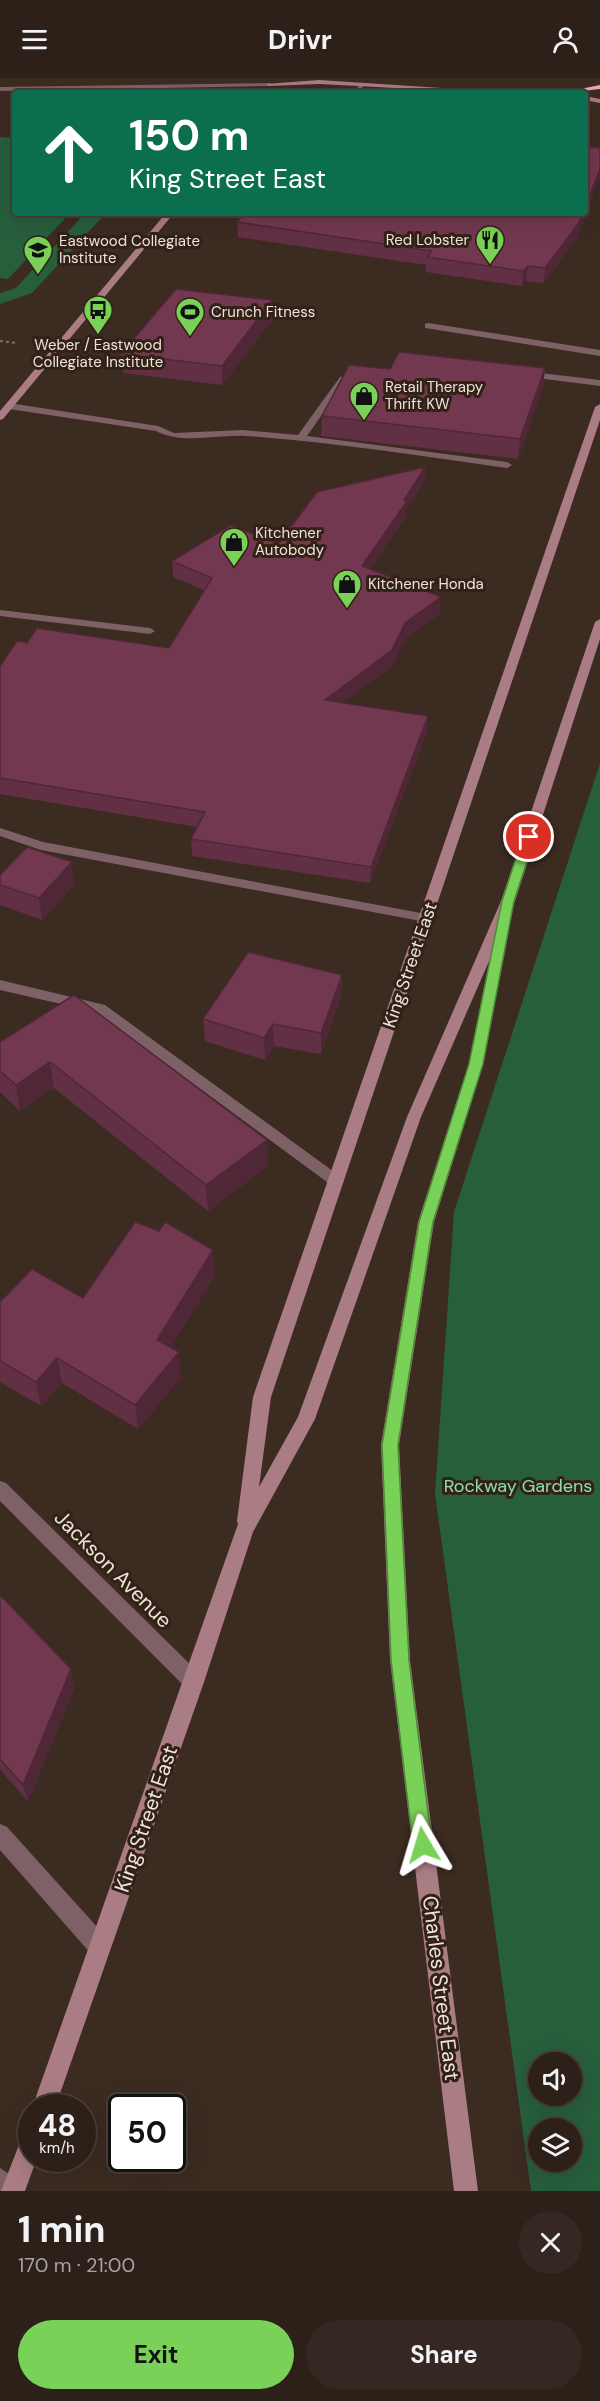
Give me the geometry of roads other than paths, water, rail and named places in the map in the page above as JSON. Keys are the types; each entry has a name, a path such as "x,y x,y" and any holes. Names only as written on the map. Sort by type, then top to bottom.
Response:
{"highway":[{"path":"585,90 600,87"}],"main road":[{"path":"269,81 440,90"},
{"path":"0,417 167,216"},
{"name":"King Street East","path":"245,1530 262,1398 600,407"},
{"name":"King Street East","path":"48,2094 194,1682 245,1530 306,1419 414,1117 508,901 600,622"},
{"name":"Charles Street East","path":"466,2191 400,1660 390,1445 426,1222 476,1064 508,901"},
{"path":"9,2187 18,2169"}],"street":[{"path":"0,89 269,81"},
{"path":"358,90 361,85"},
{"path":"428,326 600,353"},
{"path":"510,372 600,383"},
{"path":"301,438 343,379 364,381"},
{"path":"9,406 158,429 172,436 243,433 301,438 507,465"},
{"path":"0,613 150,631"},
{"path":"0,832 41,846 426,918"},
{"path":"0,985 100,1008 336,1181"},
{"name":"Jackson Avenue","path":"0,1489 194,1682"},
{"path":"0,1834 100,1947"}],"place":[{"name":"Red Lobster","path":"490,266"},
{"name":"Eastwood Collegiate Institute","path":"38,276"},
{"name":"Weber / Eastwood Collegiate Institute","path":"98,336"},
{"name":"Crunch Fitness","path":"190,338"},
{"name":"Retail Therapy Thrift KW","path":"364,422"},
{"name":"Kitchener Autobody","path":"234,568"},
{"name":"Kitchener Honda","path":"347,610"}],"park label":[{"name":"Rockway Gardens","path":"518,1486"}]}
